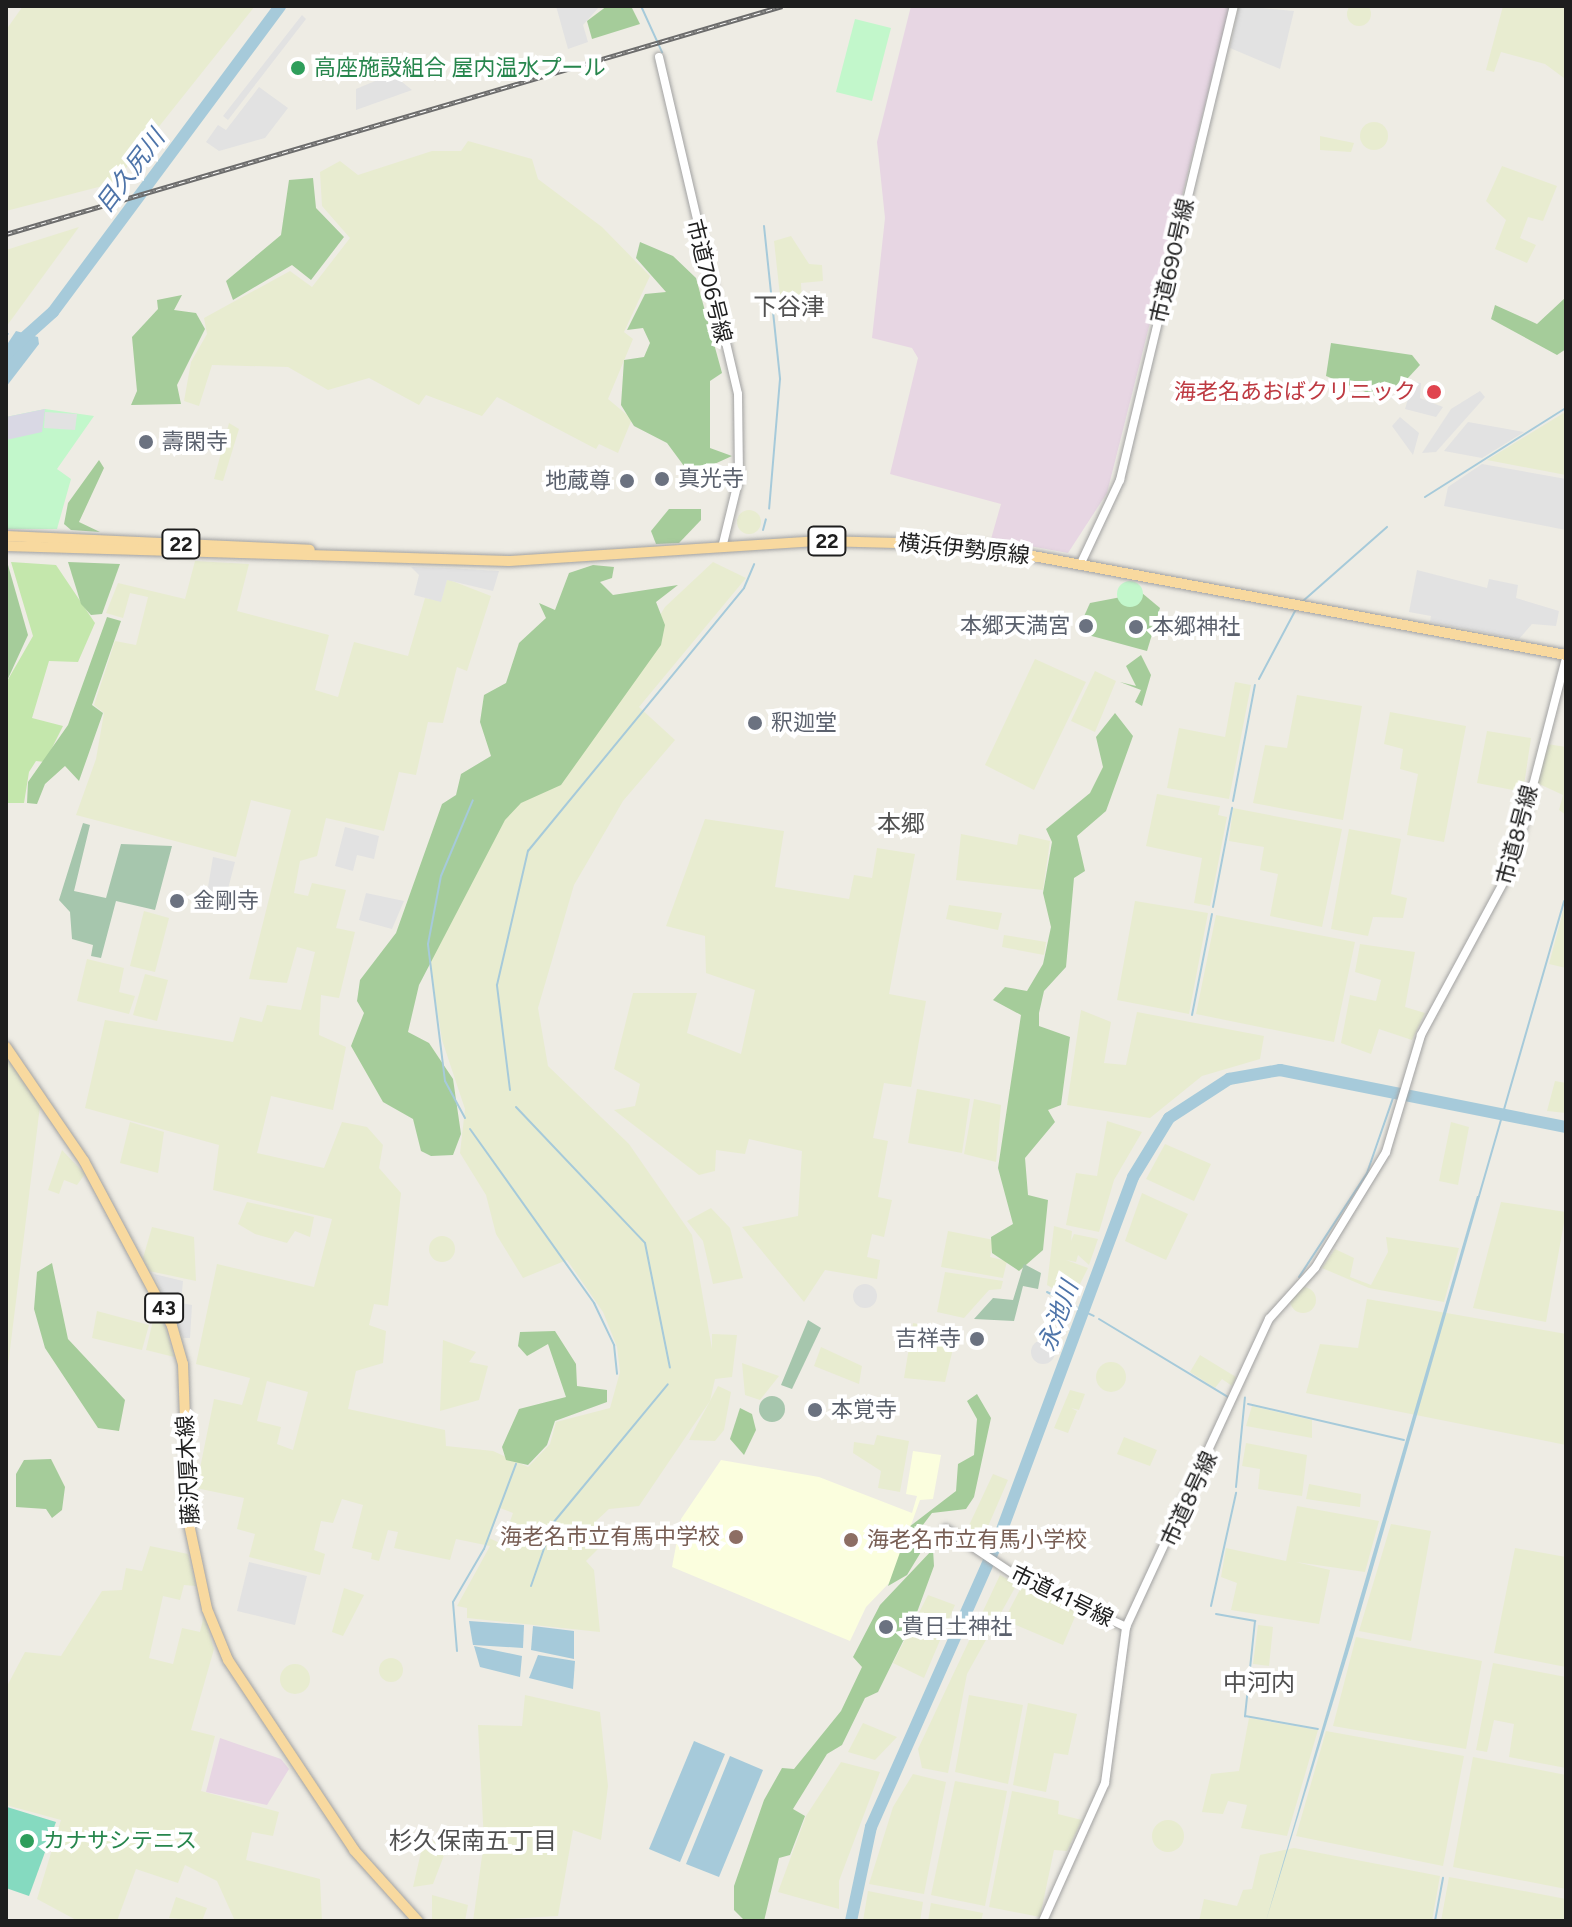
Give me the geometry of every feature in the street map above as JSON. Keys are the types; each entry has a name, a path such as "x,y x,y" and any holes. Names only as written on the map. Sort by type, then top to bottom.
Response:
{"main road":[{"name":"横浜伊勢原線","path":"6,536 354,556"},
{"name":"横浜伊勢原線","path":"6,546 516,561 722,548 927,542 1081,563 1566,656"},
{"name":"藤沢厚木線","path":"6,1047 84,1161 172,1326 183,1364 189,1524 207,1609 228,1660 347,1840 418,1921"}],"street":[{"name":"市道690号線","path":"1081,563 1120,480 1234,6"},
{"name":"市道706号線","path":"659,57 738,394 734,505 722,548"},
{"name":"市道8号線","path":"1043,1921 1105,1783 1126,1627 1269,1319 1332,1243 1386,1152 1421,1035 1506,882 1566,656"},
{"name":"市道41号線","path":"946,1529 997,1565 1126,1627"}],"shaded area":[{"path":"1359,2 1368,5 1371,14 1368,23 1359,26 1350,23 1347,14 1350,5"},
{"path":"23,6 255,6 114,183 6,211 6,30"},
{"path":"556,6 600,6 583,25 588,42 568,49"},
{"path":"911,6 1230,6 1107,493 1068,553 991,539 1001,504 890,474 918,358 912,348 872,338 885,218 877,142"},
{"path":"1239,6 1294,11 1280,69 1230,48"},
{"path":"1503,6 1566,6 1564,78 1545,64 1501,52 1494,72 1486,70"},
{"path":"302,15 306,19 228,120 223,116"},
{"path":"392,74 412,90 356,110 356,89"},
{"path":"259,87 288,108 265,138 219,151 206,142 218,125 226,130"},
{"path":"1374,122 1384,126 1388,136 1384,146 1374,150 1364,146 1360,136 1364,126"},
{"path":"1320,136 1354,143 1351,152 1320,150"},
{"path":"468,141 532,159 538,179 602,227 650,276 624,332 633,339 608,399 632,419 618,453 599,444 596,449 497,397 482,416 426,395 419,405 369,378 328,390 288,367 212,365 199,406 184,401 191,362 207,334 204,318 290,271 312,287 350,238 322,206 320,172 340,161 358,175 432,151 461,151"},
{"path":"1502,166 1557,186 1543,221 1528,217 1520,238 1536,245 1527,263 1495,249 1506,220 1486,201"},
{"path":"79,227 6,327 6,250"},
{"path":"791,236 809,264 822,265 823,281 801,283 802,304 781,305 774,241"},
{"path":"1413,382 1421,383 1420,398 1443,407 1436,417 1405,409"},
{"path":"1480,391 1485,397 1436,452 1422,453 1451,409"},
{"path":"45,409 42,432 6,440 6,417"},
{"path":"45,412 77,414 75,430 44,428"},
{"path":"1566,412 1566,475 1487,460 1562,414"},
{"path":"1400,417 1419,433 1413,455 1392,426"},
{"path":"1468,422 1524,432 1482,458 1444,451"},
{"path":"229,423 239,429 223,481 214,479"},
{"path":"1482,464 1566,479 1566,530 1444,506 1448,487"},
{"path":"749,510 757,514 761,522 757,530 749,534 741,530 737,522 741,514"},
{"path":"195,561 249,564 237,611 329,635 315,690 338,697 354,642 408,656 425,598 441,601 447,579 491,596 467,671 457,667 443,723 428,722 416,775 399,772 384,831 326,818 317,856 300,861 294,893 308,896 312,883 346,890 336,928 355,932 339,998 321,995 319,1035 346,1047 333,1110 271,1096 257,1153 324,1168 342,1122 367,1127 383,1145 379,1168 401,1193 388,1306 374,1304 369,1325 386,1331 383,1363 356,1371 348,1409 445,1430 446,1446 493,1451 528,1467 550,1444 556,1422 610,1408 620,1372 617,1347 603,1312 567,1260 523,1278 496,1234 486,1195 460,1153 465,1109 442,1040 429,960 481,817 610,696 665,607 713,562 746,578 639,707 675,740 623,801 574,885 538,1008 548,1066 629,1144 692,1235 712,1349 712,1334 737,1335 732,1377 715,1379 710,1401 639,1506 609,1509 594,1523 603,1544 586,1561 594,1570 600,1632 467,1618 467,1608 457,1606 490,1546 456,1539 450,1560 394,1548 398,1532 388,1530 379,1561 371,1559 372,1553 352,1548 363,1505 342,1499 333,1523 321,1521 314,1550 325,1554 320,1575 249,1557 255,1534 237,1529 244,1498 196,1488 214,1399 242,1405 250,1378 196,1364 217,1264 314,1287 332,1219 213,1190 219,1145 85,1108 105,1020 233,1042 240,1017 262,1022 267,1005 301,1010 315,952 297,947 287,983 249,979 291,810 251,800 236,857 76,815 96,759 104,713 94,705 115,641 136,645 148,597 130,593 123,618 106,613 118,583 185,599","holes":["267,1381 308,1392 293,1450 277,1444 281,1427 257,1421","500,1508 513,1513 502,1544 489,1538"]},
{"path":"411,567 499,571 493,591 447,580 441,602 414,595 419,575"},
{"path":"1417,570 1487,588 1489,579 1518,585 1516,598 1559,611 1556,626 1532,624 1519,639 1430,622 1431,616 1409,612"},
{"path":"1035,659 1086,682 1034,790 985,765"},
{"path":"1095,671 1116,681 1095,732 1071,721"},
{"path":"1235,682 1251,685 1229,799 1167,788 1179,728 1225,737"},
{"path":"1297,695 1362,706 1343,820 1253,803 1265,745 1287,748"},
{"path":"1390,712 1466,726 1444,842 1407,835 1418,774 1400,769 1403,749 1384,744"},
{"path":"1487,731 1531,738 1523,792 1477,783"},
{"path":"1547,744 1566,747 1566,815 1559,810 1563,795 1537,783"},
{"path":"1157,794 1220,806 1218,815 1227,817 1210,906 1194,903 1202,858 1146,846"},
{"path":"1233,808 1342,829 1322,927 1270,916 1278,874 1260,870 1264,847 1229,841"},
{"path":"705,819 784,831 775,887 849,899 854,875 872,878 877,848 915,854 889,994 926,1001 911,1087 884,1083 873,1138 888,1141 878,1197 892,1200 884,1237 872,1234 867,1257 880,1260 877,1279 825,1270 804,1302 742,1227 798,1216 802,1151 749,1139 745,1154 716,1150 715,1171 699,1175 614,1110 635,1106 640,1084 614,1069 633,993 697,993 687,1033 741,1054 755,990 706,973 705,936 666,926"},
{"path":"83,823 90,825 74,891 106,898 121,844 172,846 155,910 116,901 101,958 91,956 93,945 72,939 70,912 59,900"},
{"path":"345,827 379,836 374,859 357,855 353,871 335,866"},
{"path":"1349,829 1401,839 1391,894 1407,898 1403,918 1373,917 1368,936 1331,929"},
{"path":"961,834 1017,845 1019,834 1050,841 1043,890 956,880"},
{"path":"213,857 235,862 223,908 206,899"},
{"path":"366,893 404,901 392,929 359,920"},
{"path":"1566,900 1566,968 1549,964"},
{"path":"1135,901 1208,913 1189,1014 1117,1000"},
{"path":"949,905 1002,913 998,930 946,919"},
{"path":"144,911 169,918 155,972 130,966"},
{"path":"1216,915 1355,942 1334,1042 1196,1014"},
{"path":"1004,935 1046,942 1044,955 1002,947"},
{"path":"1360,944 1415,952 1405,1007 1425,1013 1412,1040 1379,1029 1371,1054 1341,1043 1350,995 1376,1001 1381,980 1355,972"},
{"path":"87,959 124,968 119,992 135,996 129,1014 77,1001"},
{"path":"145,974 168,980 157,1021 133,1015"},
{"path":"1081,1010 1111,1022 1104,1063 1126,1065 1137,1012 1264,1036 1260,1059 1202,1076 1150,1118 1067,1105"},
{"path":"6,1057 40,1106 6,1382"},
{"path":"1555,1081 1566,1083 1566,1113 1547,1111"},
{"path":"917,1089 970,1099 962,1153 908,1143"},
{"path":"974,1099 1001,1105 996,1162 964,1154"},
{"path":"1107,1121 1142,1132 1114,1180 1099,1232 1066,1225 1076,1173 1097,1176"},
{"path":"130,1122 164,1132 158,1173 120,1163"},
{"path":"1451,1122 1469,1127 1458,1185 1439,1181"},
{"path":"1165,1144 1211,1164 1194,1201 1146,1179"},
{"path":"62,1150 85,1174 77,1185 64,1180 59,1194 48,1190"},
{"path":"1142,1193 1188,1214 1166,1260 1125,1241"},
{"path":"247,1202 314,1217 310,1237 295,1231 287,1243 255,1234 238,1224"},
{"path":"1501,1202 1566,1212 1546,1322 1473,1308"},
{"path":"711,1208 730,1228 743,1278 713,1284 703,1241 687,1221"},
{"path":"1054,1226 1072,1231 1071,1241 1074,1234 1098,1239 1089,1265 1078,1255 1076,1262 1066,1260 1088,1268 1072,1300 1047,1285"},
{"path":"152,1227 194,1237 196,1281 149,1271 143,1258"},
{"path":"948,1231 994,1240 990,1257 1007,1261 1003,1278 941,1267"},
{"path":"442,1236 451,1240 455,1249 451,1258 442,1262 433,1258 429,1249 433,1240"},
{"path":"1386,1237 1459,1248 1444,1302 1369,1288 1322,1268 1335,1249 1354,1258 1350,1277 1371,1285 1388,1252"},
{"path":"1024,1264 1041,1273 1038,1289 1023,1286 1014,1321 974,1319 993,1298 1013,1300"},
{"path":"945,1272 1003,1281 1001,1289 989,1290 964,1318 937,1312"},
{"path":"154,1274 183,1281 181,1303 192,1305 190,1338 183,1338"},
{"path":"865,1284 876,1291 877,1296 870,1307 865,1308 854,1301 853,1296 860,1285"},
{"path":"1303,1287 1312,1291 1316,1300 1312,1309 1303,1313 1294,1309 1290,1300 1294,1291"},
{"path":"1367,1299 1566,1334 1566,1445 1306,1393 1320,1344 1358,1348"},
{"path":"156,1308 166,1329 174,1357 146,1350"},
{"path":"97,1311 149,1325 142,1350 92,1338"},
{"path":"808,1320 821,1328 792,1389 781,1385"},
{"path":"913,1323 957,1332 945,1382 904,1378"},
{"path":"443,1340 476,1352 469,1362 488,1366 479,1400 440,1411"},
{"path":"1043,1340 1052,1343 1055,1352 1052,1361 1043,1364 1034,1361 1031,1352 1034,1343"},
{"path":"821,1347 862,1366 859,1384 814,1366"},
{"path":"1200,1355 1236,1377 1232,1386 1222,1379 1215,1388 1190,1372"},
{"path":"1111,1362 1121,1367 1126,1377 1121,1387 1111,1392 1101,1387 1096,1377 1101,1367"},
{"path":"742,1363 779,1376 760,1400 745,1395"},
{"path":"718,1386 731,1392 724,1430 715,1441 689,1440"},
{"path":"1070,1390 1085,1394 1079,1410 1071,1408 1077,1411 1068,1433 1054,1428"},
{"path":"772,1396 781,1400 785,1409 781,1418 772,1422 763,1418 759,1409 763,1400"},
{"path":"1252,1406 1312,1420 1312,1438 1246,1426"},
{"path":"877,1435 909,1441 900,1492 878,1488 881,1471 853,1453 854,1442 874,1445"},
{"path":"1124,1437 1157,1450 1150,1466 1117,1454"},
{"path":"1246,1443 1307,1455 1302,1496 1258,1489 1260,1469 1242,1466"},
{"path":"913,1451 941,1455 933,1499 920,1500 891,1581 866,1607 850,1641 672,1567 681,1519 721,1460 819,1477 912,1513 917,1496 906,1494"},
{"path":"993,1474 1008,1480 980,1545 965,1534"},
{"path":"1309,1484 1361,1494 1360,1507 1306,1499"},
{"path":"1297,1506 1379,1521 1365,1572 1296,1562 1330,1570 1319,1624 1231,1610 1237,1583 1221,1577 1226,1548 1286,1561"},
{"path":"1391,1524 1431,1531 1411,1641 1359,1631"},
{"path":"150,1546 188,1554 196,1586 184,1585 180,1600 163,1596 149,1658 173,1664 182,1628 200,1632 204,1615 214,1649 191,1730 215,1736 201,1791 279,1812 273,1836 252,1832 246,1860 320,1879 322,1921 235,1921 217,1881 185,1865 178,1883 136,1869 117,1921 78,1921 37,1899 61,1820 6,1805 6,1688 25,1652 61,1656 102,1591 122,1590 126,1568 142,1571"},
{"path":"1515,1548 1566,1557 1566,1667 1494,1653"},
{"path":"249,1562 307,1576 295,1625 237,1611"},
{"path":"1000,1575 1017,1584 967,1674 948,1773 922,1768 918,1749"},
{"path":"1023,1584 1077,1612 1063,1645 1004,1620"},
{"path":"344,1588 364,1595 343,1636 332,1632"},
{"path":"928,1595 955,1605 924,1678 893,1663"},
{"path":"1258,1625 1273,1627 1269,1666 1253,1664"},
{"path":"1356,1637 1482,1661 1466,1749 1333,1726"},
{"path":"391,1658 399,1662 403,1670 399,1678 391,1682 383,1678 379,1670 383,1662"},
{"path":"1493,1663 1566,1677 1566,1768 1509,1757 1514,1724 1494,1720 1487,1752 1476,1750"},
{"path":"295,1664 306,1668 310,1679 306,1690 295,1694 284,1690 280,1679 284,1668"},
{"path":"525,1695 600,1712 608,1786 601,1840 573,1830 558,1916 473,1921 484,1842 478,1725 522,1726"},
{"path":"969,1695 1023,1705 1008,1784 955,1772"},
{"path":"1028,1703 1077,1714 1068,1755 1054,1753 1046,1792 1013,1785"},
{"path":"1249,1718 1318,1730 1287,1836 1241,1828 1247,1805 1228,1801 1223,1814 1202,1812 1211,1774 1239,1771"},
{"path":"863,1723 897,1737 875,1760 848,1752"},
{"path":"1326,1731 1464,1756 1443,1866 1296,1836"},
{"path":"220,1738 281,1759 289,1769 267,1805 206,1792"},
{"path":"1473,1757 1566,1775 1566,1889 1453,1867"},
{"path":"841,1762 880,1772 839,1881 839,1909 778,1892 806,1816"},
{"path":"913,1774 946,1782 924,1894 869,1884 893,1807"},
{"path":"955,1781 1007,1791 985,1906 931,1895"},
{"path":"1012,1791 1059,1801 1058,1814 1082,1820 1067,1851 1054,1850 1040,1917 989,1907"},
{"path":"1168,1820 1179,1825 1184,1836 1179,1847 1168,1852 1157,1847 1152,1836 1157,1825"},
{"path":"424,1839 448,1845 433,1884 413,1887"},
{"path":"1294,1848 1440,1876 1432,1921 1199,1921 1204,1899 1237,1906 1243,1890 1252,1889 1260,1855"},
{"path":"1449,1877 1566,1899 1566,1921 1441,1921"},
{"path":"868,1891 923,1902 920,1921 863,1921"},
{"path":"432,1895 468,1905 465,1921 432,1921"},
{"path":"176,1897 207,1908 202,1921 169,1918"},
{"path":"931,1903 983,1913 981,1921 928,1921"}],"green space":[{"path":"607,6 631,6 640,24 592,39 587,21"},
{"path":"855,19 891,28 872,101 836,92"},
{"path":"313,178 316,208 344,237 311,280 292,265 233,300 226,281 281,235 289,180"},
{"path":"640,242 673,256 696,278 722,373 710,381 710,448 732,456 710,466 708,480 698,485 667,443 634,426 621,405 624,360 644,357 650,343 643,328 627,330 645,294 666,292 636,258"},
{"path":"182,295 174,310 196,313 205,329 177,385 181,404 131,405 137,391 132,337 158,309 157,300"},
{"path":"1566,297 1566,349 1557,355 1491,319 1495,305 1537,324"},
{"path":"1331,343 1412,355 1420,365 1395,392 1378,397 1326,376"},
{"path":"45,409 94,416 57,469 71,479 57,529 6,529 6,417"},
{"path":"99,460 104,468 79,522 100,532 71,530 64,524 68,503"},
{"path":"669,509 701,509 701,520 679,543 656,544 651,531"},
{"path":"6,558 28,635 6,683"},
{"path":"11,562 56,565 95,623 78,662 49,661 32,718 63,726 45,762 36,761 29,772 24,803 6,803 6,683 33,636"},
{"path":"68,562 120,564 102,614 91,615 81,604"},
{"path":"593,565 614,567 612,578 600,582 613,595 678,585 656,602 665,625 661,645 561,785 521,803 505,820 419,985 408,1032 429,1043 453,1079 461,1134 453,1155 431,1156 421,1151 413,1119 383,1102 351,1046 364,1013 357,1001 360,980 396,933 442,804 456,795 461,774 491,756 480,722 484,695 506,683 519,643 546,618 539,603 555,610 569,573"},
{"path":"1130,581 1139,585 1143,594 1139,603 1130,607 1121,603 1117,594 1121,585"},
{"path":"1142,593 1160,608 1147,651 1077,632 1090,603"},
{"path":"107,617 121,621 92,705 103,713 79,781 65,766 45,784 37,804 27,803 28,782 68,725"},
{"path":"1141,655 1151,675 1142,706 1135,702 1141,690 1120,682 1136,686 1126,666"},
{"path":"1115,713 1133,736 1106,811 1077,836 1085,871 1074,878 1066,967 1044,991 1039,1013 1039,1026 1070,1037 1061,1105 1048,1110 1055,1122 1025,1158 1028,1195 1048,1200 1043,1250 1019,1271 992,1253 991,1237 1013,1224 998,1168 1021,1015 993,1000 1005,987 1027,991 1043,964 1051,927 1043,893 1052,842 1046,829 1090,793 1103,767 1096,737"},
{"path":"52,1263 68,1339 125,1400 119,1431 98,1428 45,1348 34,1309 37,1272"},
{"path":"555,1331 576,1364 577,1386 607,1390 607,1402 555,1421 547,1445 528,1465 506,1460 502,1447 519,1409 566,1397 548,1344 527,1356 518,1346 520,1332"},
{"path":"977,1394 991,1418 974,1497 966,1509 932,1513 919,1530 921,1552 907,1575 888,1586 909,1527 956,1491 958,1464 974,1455 977,1419 967,1401"},
{"path":"740,1408 752,1414 756,1430 744,1455 730,1439"},
{"path":"51,1459 65,1487 62,1510 52,1518 46,1509 16,1507 16,1474 24,1460"},
{"path":"933,1549 934,1566 916,1615 878,1692 865,1698 842,1745 827,1754 793,1809 805,1816 790,1855 779,1858 764,1921 745,1921 734,1910 734,1886 764,1800 782,1768 794,1769 841,1711 862,1667 853,1657 880,1605"},
{"name":"カナサシテニス","path":"7,1807 56,1822 29,1896 6,1888"}],"water":[{"path":"16,331 38,337 39,344 6,387 6,346"},
{"path":"1477,1196 1480,1196 1353,1637 1266,1921"},
{"path":"469,1621 524,1625 523,1648 473,1645"},
{"path":"533,1626 574,1631 574,1659 531,1650"},
{"path":"474,1646 522,1656 520,1677 480,1667"},
{"path":"538,1655 575,1661 573,1689 529,1678"},
{"path":"694,1741 725,1754 680,1862 649,1849"},
{"path":"730,1756 763,1770 719,1877 686,1864"}],"waterway":[{"name":"目久尻川","path":"6,354 53,312 280,6"},
{"path":"641,6 662,52"},
{"path":"764,226 780,379 769,509"},
{"path":"1425,497 1566,408"},
{"path":"763,530 766,519"},
{"path":"1303,601 1387,527"},
{"path":"510,1090 497,985 528,851 744,588 754,564"},
{"path":"1259,679 1296,609"},
{"path":"1233,801 1255,685"},
{"path":"465,1118 445,1081 428,944 441,876 473,800"},
{"path":"1213,907 1232,808"},
{"path":"1479,1196 1564,901"},
{"path":"1192,1015 1212,914"},
{"name":"永池川","path":"851,1921 871,1827 997,1543 1133,1177 1169,1118 1229,1079 1280,1070 1566,1127"},
{"path":"1299,1277 1367,1173 1394,1095"},
{"path":"516,1107 645,1243 670,1368"},
{"path":"470,1129 594,1303 614,1345 617,1374"},
{"path":"1047,1292 1076,1307"},
{"path":"1081,1310 1094,1316"},
{"path":"1099,1319 1228,1397"},
{"path":"531,1586 553,1523 668,1384"},
{"path":"1236,1487 1245,1397"},
{"path":"1248,1404 1404,1440"},
{"path":"457,1651 453,1602 484,1549 516,1464"},
{"path":"1211,1606 1236,1493"},
{"path":"1216,1614 1255,1621 1245,1716 1318,1729"},
{"path":"1435,1921 1443,1878"}],"railway":[{"path":"6,234 782,6"}],"place":[{"name":"高座施設組合 屋内温水プール","path":"298,68"},
{"name":"海老名あおばクリニック","path":"1434,392"},
{"name":"壽閑寺","path":"146,442"},
{"name":"真光寺","path":"662,479"},
{"name":"地蔵尊","path":"627,481"},
{"name":"本郷天満宮","path":"1086,626"},
{"name":"本郷神社","path":"1136,627"},
{"name":"釈迦堂","path":"755,723"},
{"name":"金剛寺","path":"177,901"},
{"name":"吉祥寺","path":"977,1339"},
{"name":"本覚寺","path":"815,1410"},
{"name":"海老名市立有馬中学校","path":"736,1537"},
{"name":"海老名市立有馬小学校","path":"851,1540"},
{"name":"貴日土神社","path":"886,1627"},
{"name":"カナサシテニス","path":"27,1841"}],"district":[{"name":"下谷津","path":"789,307"},
{"name":"本郷","path":"901,824"},
{"name":"中河内","path":"1259,1683"},
{"name":"杉久保南五丁目","path":"473,1841"}]}
